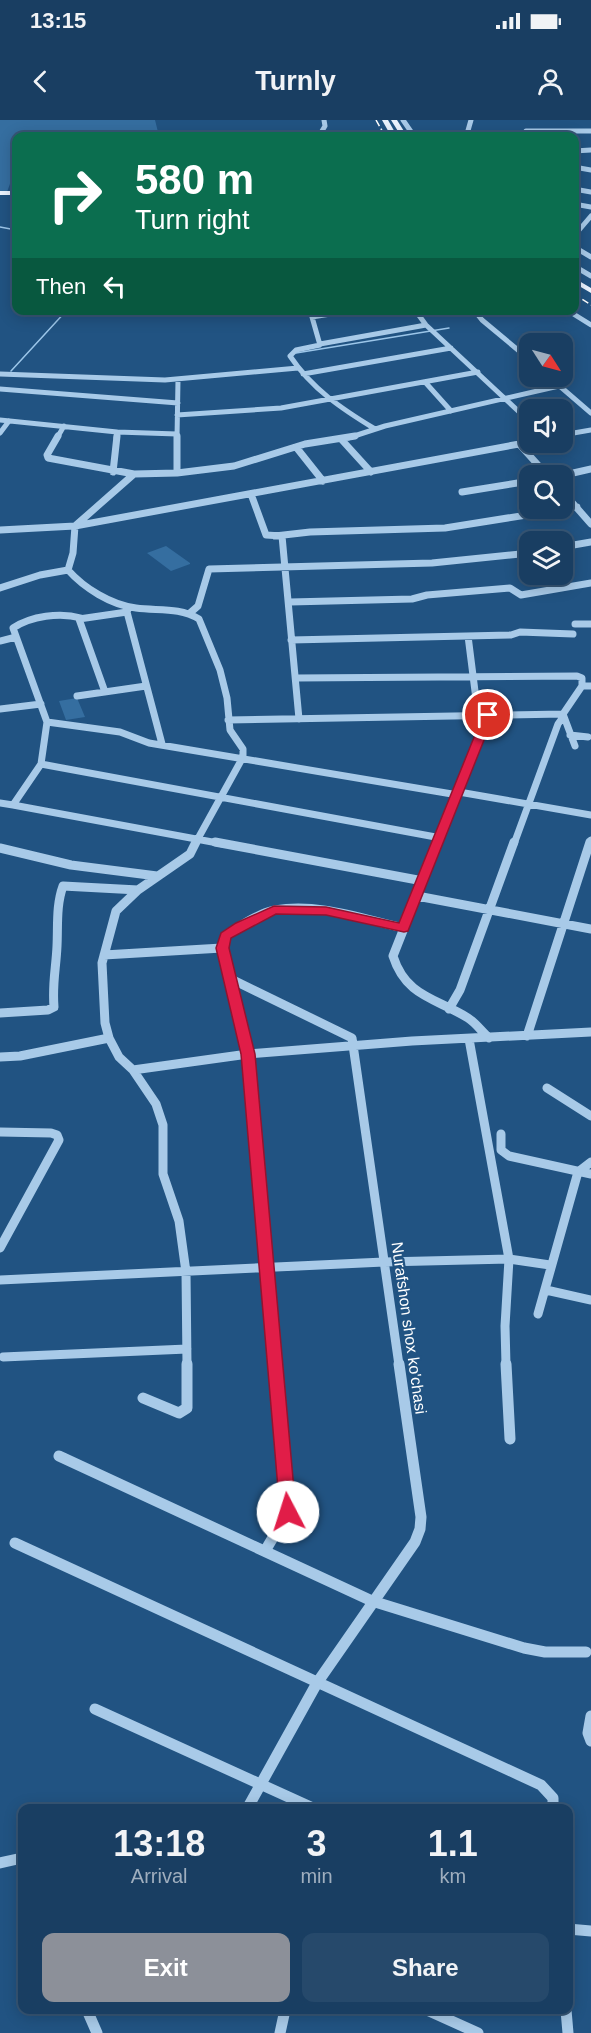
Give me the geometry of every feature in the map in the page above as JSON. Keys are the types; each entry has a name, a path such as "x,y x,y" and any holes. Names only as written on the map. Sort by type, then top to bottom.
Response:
{"street":[{"path":"569,132 591,131"},
{"path":"579,230 591,216"},
{"path":"311,315 320,344"},
{"path":"419,315 426,325 519,412"},
{"path":"478,315 519,351"},
{"path":"575,315 591,325"},
{"path":"375,429 328,398 298,368 291,353 320,344 426,325"},
{"path":"303,374 452,348"},
{"path":"0,374 178,380 298,368"},
{"path":"177,415 281,408 478,372"},
{"path":"177,473 178,380"},
{"path":"425,382 451,411"},
{"path":"64,426 47,455 48,458 113,472 177,473 234,466 296,447 341,439 556,387"},
{"path":"561,387 591,413"},
{"path":"0,389 178,404"},
{"path":"0,420 117,432 177,434"},
{"path":"0,433 9,421"},
{"path":"573,433 591,430"},
{"path":"113,472 117,432"},
{"path":"341,439 371,471"},
{"path":"0,530 75,526 519,444"},
{"path":"296,447 323,481"},
{"path":"527,453 538,465"},
{"path":"573,473 591,469"},
{"path":"68,570 73,553 75,526 134,474"},
{"path":"462,492 519,483"},
{"path":"251,494 266,535 282,536 290,602 291,640 297,678 299,719"},
{"path":"573,503 591,524"},
{"path":"275,536 310,532 445,528 577,507"},
{"path":"573,545 591,542"},
{"path":"190,613 198,606 209,569 432,563 519,554"},
{"path":"0,588 68,570"},
{"path":"68,570 98,593 128,610 162,744"},
{"path":"290,602 412,600 427,595 510,588 521,595 591,583"},
{"path":"13,805 41,764 47,722 13,628 23,621 73,614 81,618 128,610 178,610 190,613 199,619 220,670 227,698 230,730 243,749 243,757 186,857 138,890 116,911 102,963 105,1023 109,1038 119,1057 133,1070 156,1104 163,1125 165,1142 163,1174 179,1221 186,1272 186,1411 179,1413 143,1398"},
{"path":"81,618 78,621 105,692"},
{"path":"575,624 591,624"},
{"path":"291,640 511,635 530,632 573,634"},
{"path":"468,636 478,716"},
{"path":"0,641 16,637"},
{"path":"297,678 472,675 577,676 582,678 582,686 558,724 460,990 449,1009"},
{"path":"77,696 147,686"},
{"path":"582,686 591,686"},
{"path":"0,710 40,704"},
{"path":"228,720 488,715 563,716"},
{"path":"488,715 459,794 393,956 408,985 469,1019 489,1038"},
{"path":"563,716 575,746"},
{"path":"47,722 120,732 141,742 591,815"},
{"path":"570,735 588,736"},
{"path":"41,764 441,838"},
{"path":"0,803 423,881"},
{"path":"527,1036 591,840"},
{"path":"0,848 70,865 157,876"},
{"path":"0,1013 48,1010 54,1007 52,983 57,950 59,896 63,886 138,890"},
{"path":"417,896 591,929"},
{"path":"265,1551 288,1512 248,1054 222,948 225,936 274,910 326,911 404,928"},
{"path":"104,955 222,948"},
{"path":"229,978 352,1038 354,1046"},
{"path":"133,1070 248,1054 591,1032"},
{"path":"0,1057 20,1056 109,1038"},
{"path":"470,1039 509,1259 505,1338 506,1395 510,1439"},
{"name":"Nurafshon shox ko'chasi","path":"250,1804 317,1683 415,1542 421,1524 354,1046"},
{"path":"547,1088 591,1116"},
{"path":"0,1132 51,1133 59,1138 0,1248"},
{"path":"501,1134 501,1150 509,1156 591,1174"},
{"path":"538,1314 578,1172 591,1162"},
{"path":"0,1280 384,1262 509,1259 550,1265"},
{"path":"546,1290 591,1300"},
{"path":"3,1358 187,1349"},
{"path":"59,1456 372,1601 524,1648 545,1652 586,1652"},
{"path":"15,1543 541,1785 553,1798 553,1804"},
{"path":"95,1709 305,1804"},
{"path":"591,1716 588,1733 591,1741"},
{"path":"0,1863 18,1859"},
{"path":"573,1930 591,1932"},
{"path":"89,2014 97,2033"},
{"path":"280,2033 284,2014"},
{"path":"436,2014 478,2033"},
{"path":"566,2014 568,2033"}],"shaded area":[{"path":"0,120 155,120 158,132 12,132 12,181 7,192 0,192"},
{"path":"166,546 190,564 171,571 147,553"},
{"path":"77,698 85,717 66,720 59,701"}],"waterway":[{"path":"0,227 12,229"},
{"path":"11,371 62,315"},
{"path":"296,353 449,328"}],"railway":[{"path":"376,120 383,132"},
{"path":"579,297 591,305"}],"route":[{"path":"288,1512 248,1054 222,948 225,936 274,910 326,911 404,928 488,715"}]}
